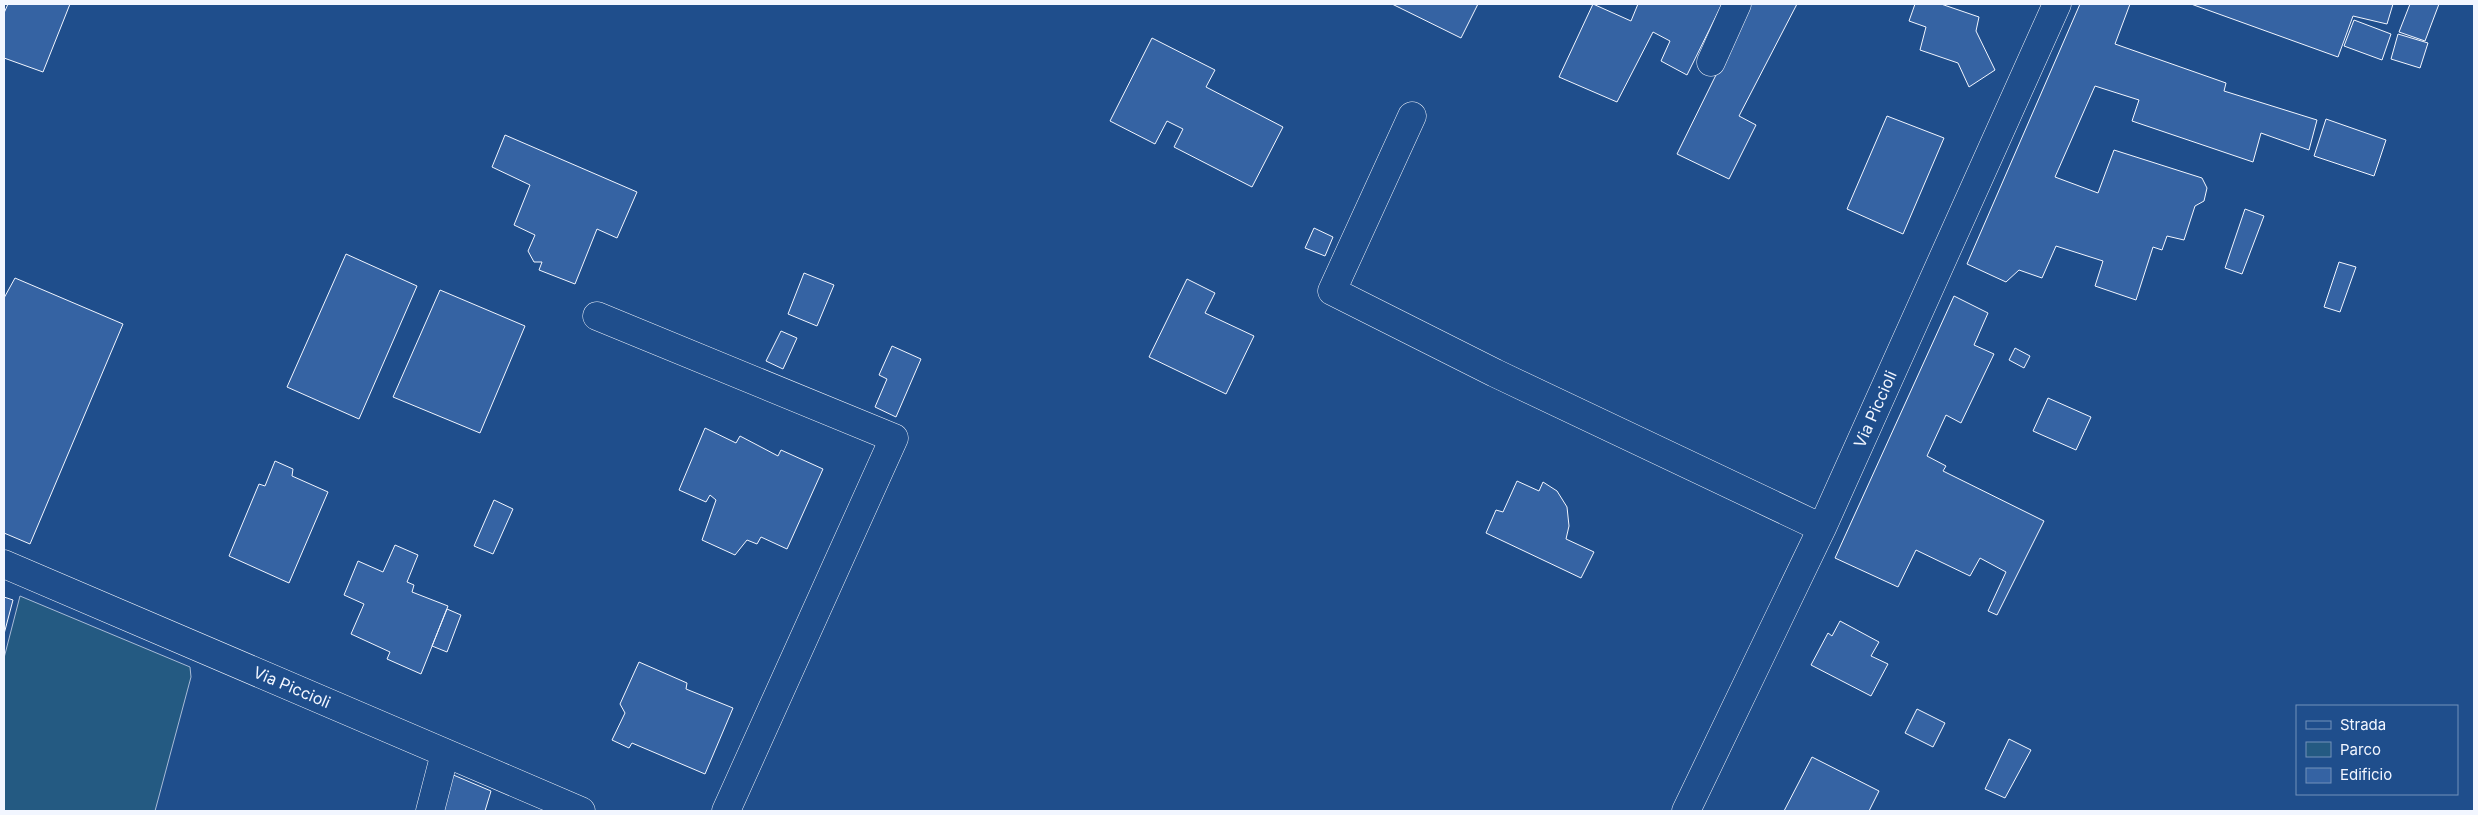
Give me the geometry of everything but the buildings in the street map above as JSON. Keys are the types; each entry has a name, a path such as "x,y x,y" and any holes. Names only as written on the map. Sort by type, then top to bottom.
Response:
{"street":[{"path":"1711,62 1737,4"},
{"name":"Via Piccioli","path":"1686,811 1822,528 2057,4"},
{"path":"1412,116 1332,291 1495,373 1822,528"},
{"path":"597,316 894,438 726,811"},
{"name":"Via Piccioli","path":"4,564 581,811"},
{"path":"430,811 446,753"}],"green space":[{"path":"20,596 190,667 191,677 155,811 4,811 4,658"}]}
